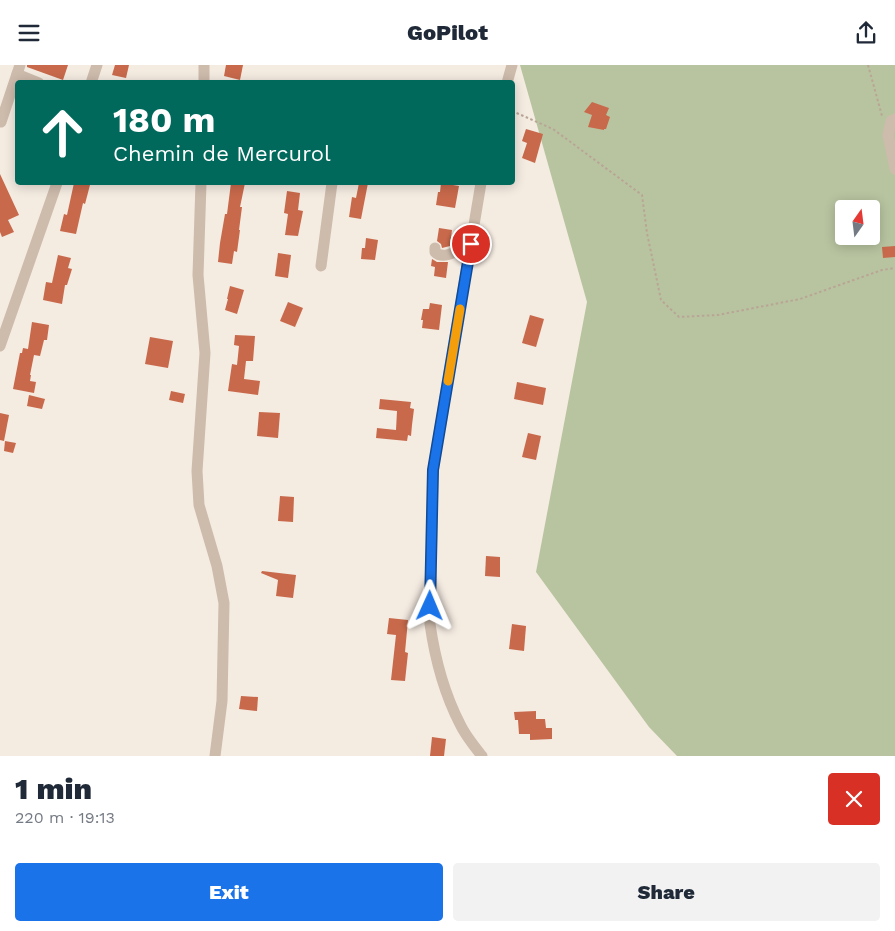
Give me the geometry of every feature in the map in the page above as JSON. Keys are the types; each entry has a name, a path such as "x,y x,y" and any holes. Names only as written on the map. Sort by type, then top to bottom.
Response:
{"street":[{"path":"92,80 97,65"},
{"path":"204,65 204,80"},
{"path":"508,80 512,65"},
{"path":"1,122 18,70 34,80"},
{"path":"895,119 892,121 888,135 895,169"},
{"path":"0,346 3,329 56,185"},
{"path":"201,185 198,275 205,353 197,471 199,505 217,566 224,603 222,701 215,756"},
{"path":"321,266 332,185"},
{"path":"481,185 433,470 430,624 433,649 444,690 460,725 482,756"},
{"path":"435,248 438,255 445,256 471,244"}],"path":[{"path":"868,65 883,118"},
{"path":"515,112 553,129 642,195 647,233 661,300 678,317 718,315 800,299 882,270 895,268"}],"green space":[{"path":"520,65 895,65 895,756 677,756 649,727 536,572 587,302"}],"building":[{"path":"27,65 68,65 63,80 27,67"},
{"path":"115,65 129,65 126,78 112,75"},
{"path":"226,65 243,65 240,80 224,76"},
{"path":"592,102 609,108 606,115 610,117 604,130 588,127 592,115 584,112"},
{"path":"526,129 543,134 535,163 522,158 527,143 522,141"},
{"path":"0,174 19,215 8,220 14,232 2,237 0,232"},
{"path":"74,185 90,185 85,204 83,203 76,234 60,231 64,214 67,215"},
{"path":"231,185 245,185 240,207 242,207 237,252 234,251 232,264 218,262 225,214 227,214"},
{"path":"359,185 368,185 361,219 349,217 352,197 356,198"},
{"path":"441,185 459,186 455,208 436,205 438,192 440,192"},
{"path":"287,191 300,193 298,210 303,211 298,236 285,235 288,214 284,213"},
{"path":"439,228 452,230 450,246 442,248 441,244 437,241"},
{"path":"366,238 378,240 375,260 361,259 362,248 365,248"},
{"path":"895,246 895,257 883,258 882,247"},
{"path":"278,253 291,255 288,278 275,276"},
{"path":"58,255 71,258 68,268 72,269 67,285 65,285 62,304 43,300 46,282 52,283"},
{"path":"432,259 437,262 448,262 446,278 434,276 435,267 431,266"},
{"path":"230,286 244,290 237,314 225,310"},
{"path":"288,302 303,308 295,327 280,321"},
{"path":"430,303 442,305 439,330 422,328 423,309 429,309"},
{"path":"530,315 544,319 536,347 522,343"},
{"path":"32,322 49,325 47,340 44,340 40,356 34,355 30,381 36,382 34,393 13,389 20,353 22,353 23,348 28,349"},
{"path":"235,335 255,336 253,361 246,361 244,379 260,381 258,395 228,391 232,364 237,365 239,346 234,345"},
{"path":"150,337 173,341 168,368 145,364"},
{"path":"517,382 546,388 543,405 514,399"},
{"path":"171,391 185,394 183,403 169,400"},
{"path":"29,395 45,399 42,409 27,406"},
{"path":"380,399 411,402 410,408 414,409 411,436 408,435 407,441 376,438 377,428 396,430 397,411 379,409"},
{"path":"259,412 280,413 278,438 257,436"},
{"path":"0,413 9,415 4,441 0,440"},
{"path":"528,433 541,436 536,460 522,457"},
{"path":"5,441 16,443 13,453 4,451"},
{"path":"280,496 294,497 293,522 278,521"},
{"path":"486,556 500,557 500,577 485,576"},
{"path":"262,571 296,575 293,598 276,596 278,580 261,573"},
{"path":"389,618 408,620 405,652 408,653 405,681 391,680 396,635 387,634"},
{"path":"512,624 526,626 524,651 509,649"},
{"path":"241,696 258,697 257,711 239,709"},
{"path":"536,711 536,719 545,719 546,728 552,728 552,739 530,740 530,734 519,734 518,720 515,720 514,712"},
{"path":"432,737 446,739 444,756 430,756"}],"slow traffic":[{"path":"448,381 460,309"}],"route":[{"path":"430,606 433,470 471,244"}]}
